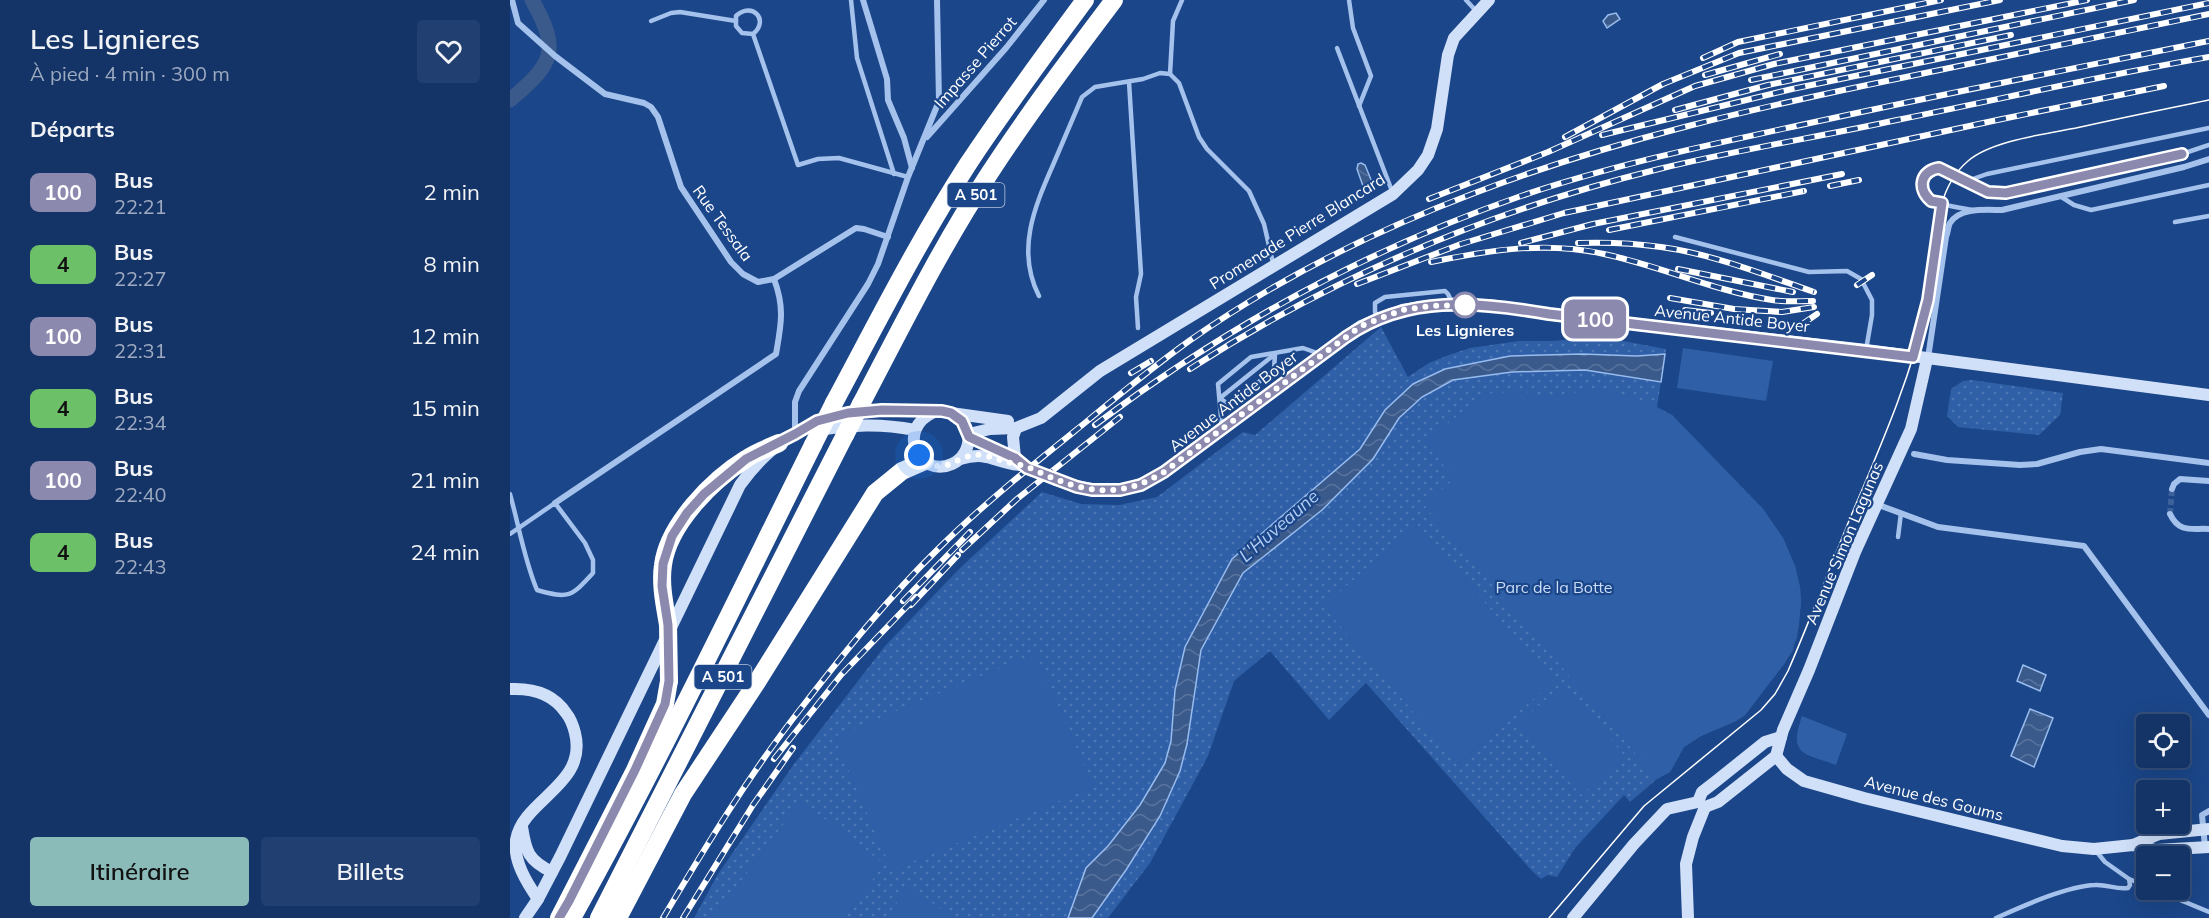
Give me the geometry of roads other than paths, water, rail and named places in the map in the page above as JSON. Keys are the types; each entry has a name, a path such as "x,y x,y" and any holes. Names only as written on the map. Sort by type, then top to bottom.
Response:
{"highway":[{"name":"A 501","path":"572,918 677,718 834,403 902,276 968,165 1085,0"},
{"name":"A 501","path":"599,918 926,278 989,174 1061,70 1114,0"},
{"path":"559,918 640,760 665,704 669,681 668,625 662,586 663,564 672,536 687,513 704,494 746,459 779,443"},
{"path":"618,918 683,794 757,682 875,493 902,471 925,462"}],"main road":[{"name":"Promenade Pierre Blancard","path":"969,436 990,429 1016,428 1033,422 1100,371 1393,194 1418,170 1428,155 1437,129 1450,46 1454,38 1489,0"},
{"name":"Avenue Antide Boyer","path":"969,436 1056,480 1092,490 1131,488 1164,472 1361,326 1402,310 1453,305 1489,305 1549,314 1866,350 2209,395"},
{"name":"Avenue Simon Lagunas","path":"1776,756 1781,737 1876,504 1911,429 1928,359"},
{"path":"525,918 552,872 657,660 740,485 757,463 779,443 817,421 848,413 882,410 934,412 966,414 992,420 1033,422"},
{"path":"934,412 919,422 915,430 914,448 925,462 943,467 960,459 968,445 969,436 962,421 951,413"},
{"path":"795,434 848,425 879,424 915,430"},
{"path":"1016,428 1013,437 1018,462"},
{"name":"Avenue Antide Boyer","path":"960,459 984,455 1011,465 1018,462"},
{"path":"510,689 537,691 562,706 571,719 576,740 576,756 571,769 522,822 516,843 526,882 538,899"},
{"path":"1688,918 1686,864 1702,804 1702,792 1766,742 1781,737"},
{"path":"1573,918 1634,844 1667,809 1718,802 1776,756"},
{"name":"Avenue des Goums","path":"1776,756 1787,769 1804,781 1864,798 2051,844 2094,849 2133,845"},
{"path":"522,822 527,854 538,865 552,872"},
{"path":"2133,845 2159,834 2207,830"},
{"path":"2133,845 2156,850 2207,847"}],"street":[{"name":"Rue Tessala","path":"512,0 518,23 555,56 605,94 644,103 651,107 658,117 681,187 731,262 743,274 758,282 774,279"},
{"path":"863,0 887,79 888,100 904,138 912,168"},
{"path":"795,434 795,402 799,391 868,284 939,101 937,0"},
{"name":"Impasse Pierrot","path":"925,140 1006,48 1044,0"},
{"path":"1928,359 1946,237 1950,223 1959,215 1974,210 2002,210 2209,159"},
{"path":"1913,357 1928,300 1942,203"},
{"path":"555,503 776,354 781,299 774,279 856,228 888,237"},
{"path":"1914,454 1947,460 2020,465 2037,464 2080,452 2101,449 2209,463"},
{"path":"2172,489 2180,479 2209,482"},
{"path":"1876,504 1938,527 2084,546 2209,715"},
{"path":"2170,514 2174,524 2182,528 2209,529"},
{"path":"2207,847 2207,830 2202,816 2209,810"}],"lane":[{"path":"851,0 857,58 894,174"},
{"path":"1170,74 1173,21 1182,0"},
{"path":"1349,0 1353,28 1371,76 1359,106"},
{"path":"1466,0 1477,12"},
{"path":"751,10 758,14 759,28 753,34 747,35 738,31 736,16 743,11 751,10"},
{"path":"651,21 680,12 736,21"},
{"path":"753,34 798,165 818,159 839,158 908,177"},
{"path":"1337,48 1393,194"},
{"path":"1039,296 1031,281 1029,259 1029,239 1035,207 1082,97 1095,87 1160,74 1170,74 1179,83 1199,137 1207,149 1249,192 1264,224 1274,266"},
{"path":"1129,82 1141,274 1136,297 1138,328"},
{"path":"1966,180 2209,128"},
{"path":"1974,210 1931,201 1923,192 1922,180 1926,173 1939,168 1988,192 2006,193 2182,154 2209,145"},
{"path":"2060,196 2074,205 2091,210 2209,185"},
{"path":"2175,222 2209,216"},
{"path":"1675,237 1809,272 1846,271 1861,279 1872,300 1866,350"},
{"path":"1222,429 1218,384 1251,357 1302,348 1322,354"},
{"path":"1220,398 1275,354"},
{"path":"1220,398 1230,405 1274,370 1275,354"},
{"path":"510,494 519,527 520,539 537,590 560,597 575,592 592,573 593,560 585,543 555,503 519,527 510,534"},
{"path":"1898,537 1901,513"},
{"path":"2094,849 2105,862 2136,882"},
{"path":"1996,918 2074,888 2094,885 2110,886 2122,890 2130,885 2129,879"},
{"path":"2180,900 2209,912"}],"water":[{"path":"1616,13 1620,19 1607,28 1603,21 1608,15"},
{"path":"1358,164 1365,165 1372,182 1363,186 1357,169"},
{"name":"L'Huveaune","path":"1582,354 1637,356 1665,354 1661,382 1585,370 1512,372 1453,380 1422,397 1399,418 1373,459 1322,510 1243,573 1201,650 1187,744 1180,771 1160,816 1092,918 1068,918 1086,868 1108,846 1140,805 1165,763 1171,741 1175,690 1185,647 1232,559 1360,449 1385,410 1413,384 1445,369 1510,356"},
{"path":"2023,665 2046,675 2040,691 2017,681"},
{"path":"2030,709 2053,718 2034,767 2011,756"}],"waterway":[{"path":"510,100 536,76 548,56 547,32 532,0"}],"tunnel":[{"path":"2170,514 2172,489"}],"tram line":[{"path":"1549,918 1644,806 1761,710 1775,694 1788,671 1905,382 1928,302 1940,208 1955,175 1978,154 2004,143 2209,100"}],"railway":[{"path":"1703,58 1738,42 1941,0"},
{"path":"1565,137 1663,84 1739,53 2000,0"},
{"path":"1429,199 1548,152 1695,86 1774,64 2087,0"},
{"path":"1751,80 2134,0"},
{"path":"1602,135 1792,89 2209,3"},
{"path":"663,918 729,810 783,732 850,646 919,568 991,500 1163,360 1222,319 1290,278 1361,241 1472,194 1632,141 1796,100 2209,14"},
{"path":"1675,110 1768,85 2011,35"},
{"path":"1095,425 1194,356 1299,294 1408,240 1521,196 1628,164 1701,147 2209,41"},
{"path":"1705,75 1780,54"},
{"path":"1190,369 1245,335 1358,276 1475,226 1536,204 1659,169 1718,156 2209,57"},
{"path":"1357,284 1461,244 1564,213 2164,86"},
{"path":"1521,243 1593,224 1842,174"},
{"path":"1830,186 1859,180"},
{"path":"1609,230 1804,191"},
{"path":"1578,243 1630,244 1680,250 1739,266 1814,292"},
{"path":"1431,262 1518,249 1582,250 1625,259 1750,296 1777,301 1813,301"},
{"path":"1678,269 1793,292"},
{"path":"1857,285 1872,275"},
{"path":"1670,298 1734,309 1782,312 1814,307"},
{"path":"1685,310 1711,313"},
{"path":"1801,325 1817,314"},
{"path":"1131,373 1151,361"},
{"path":"962,550 1017,499 1120,417"},
{"path":"903,601 970,532"},
{"path":"911,605 958,555"},
{"path":"774,759 841,675 916,597"},
{"path":"683,918 753,805 793,748"}],"place":[{"name":"Les Lignieres","path":"1465,305"}],"park label":[{"name":"Parc de la Botte","path":"1554,587"}]}
